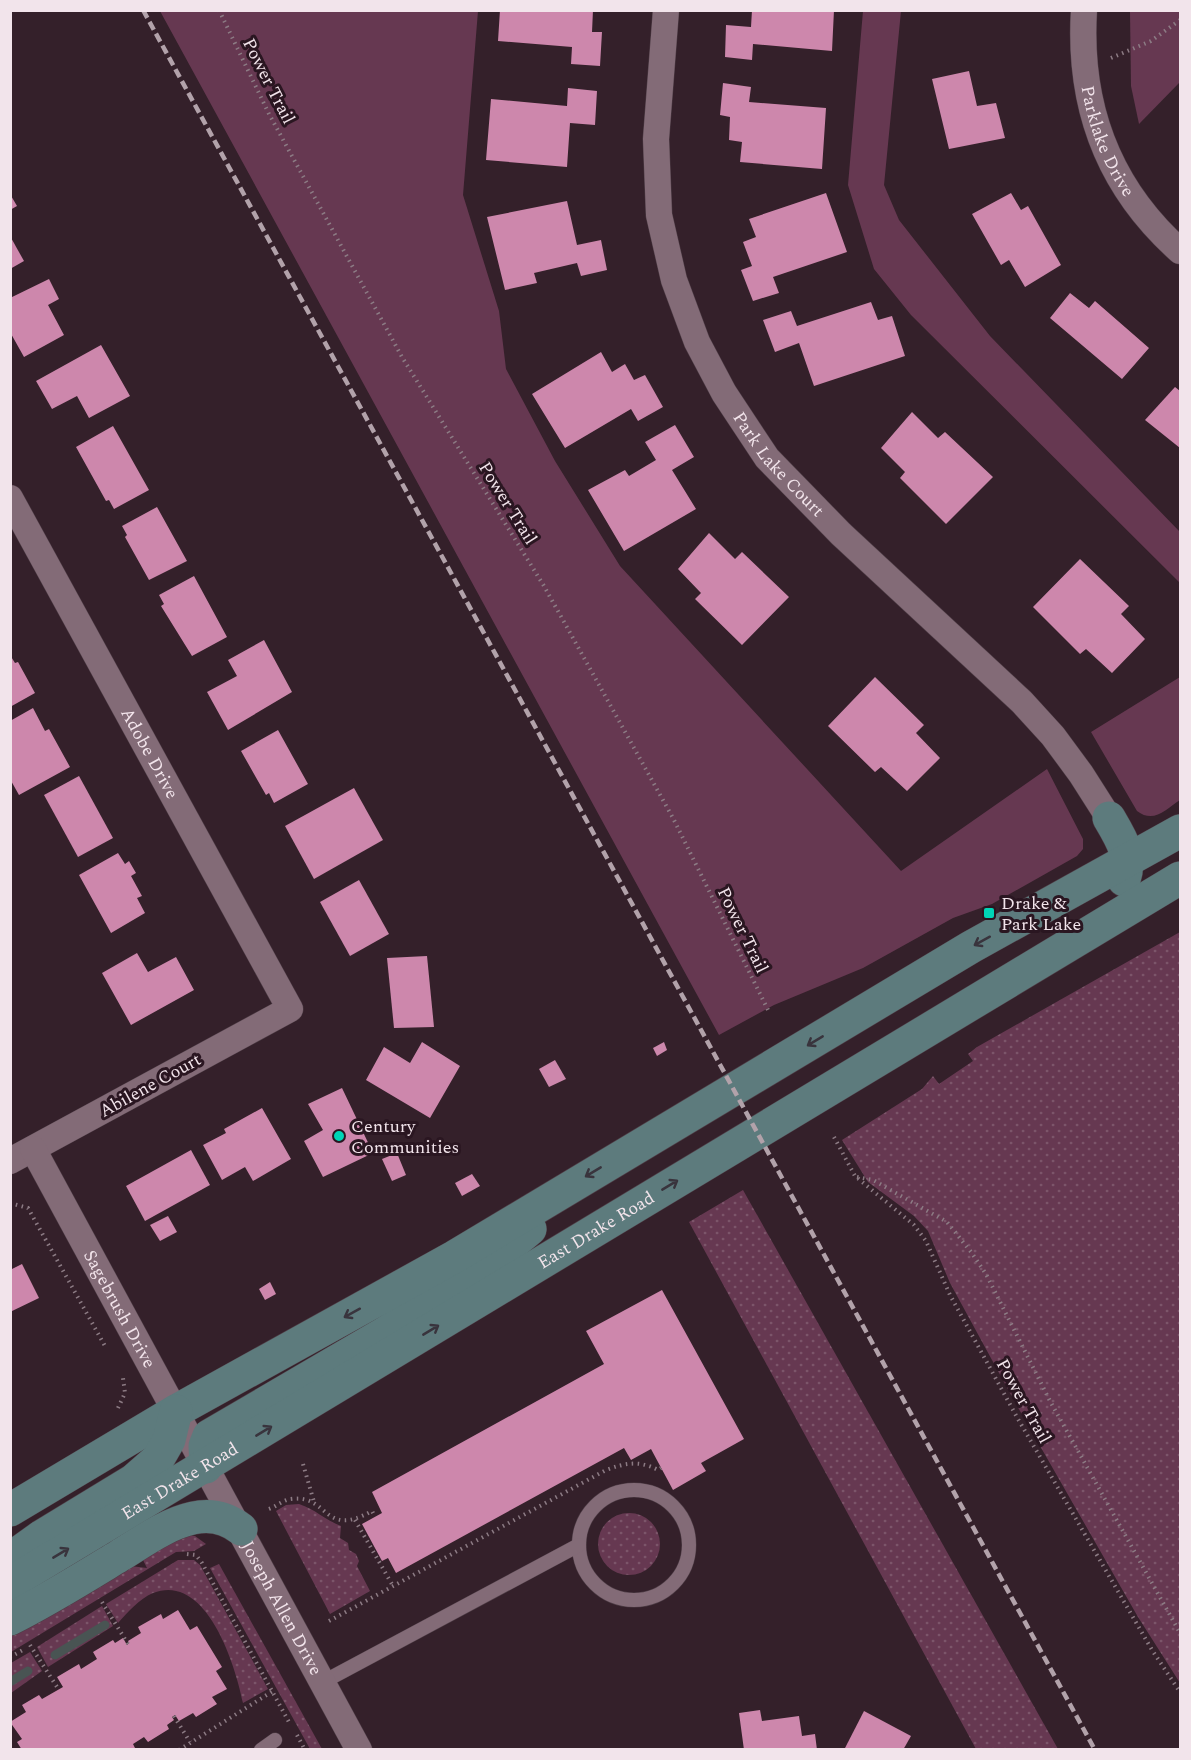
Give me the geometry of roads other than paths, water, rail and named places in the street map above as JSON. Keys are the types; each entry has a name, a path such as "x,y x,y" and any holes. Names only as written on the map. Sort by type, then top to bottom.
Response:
{"main road":[{"path":"982,999 990,972 1005,955 1110,894 1125,879 1128,861 1126,846 1109,818"},
{"path":"10,1510 176,1411 453,1257 971,948 1180,831"},
{"name":"East Drake Road","path":"10,1582 206,1467 1180,878"},
{"path":"206,1467 205,1446 209,1436 385,1333 482,1269 542,1219 565,1189"},
{"path":"10,1559 42,1536 134,1480 158,1459 169,1440 176,1411"},
{"path":"10,1619 44,1602 164,1529 193,1518 214,1517 229,1520 241,1529"}],"street":[{"name":"Park Lake Court","path":"666,10 656,139 659,215 681,301 697,342 724,393 767,458 841,534 1022,702 1067,755 1109,818"},
{"name":"Parklake Drive","path":"1084,10 1082,43 1087,95 1100,137 1117,175 1139,209 1180,251"},
{"name":"Adobe Drive","path":"10,498 290,1008"},
{"name":"Abilene Court","path":"10,1161 290,1008"},
{"name":"Sagebrush Drive","path":"33,1149 206,1467"},
{"name":"Joseph Allen Drive","path":"206,1467 359,1749"}],"lane":[{"path":"636,1490 653,1493 668,1502 680,1515 687,1531 688,1548 684,1566 674,1582 659,1594 641,1599 622,1598 591,1580 582,1563 579,1545 581,1527 590,1512 610,1496 636,1490"},
{"path":"322,1682 579,1545"},
{"path":"261,1749 275,1740"}],"waterway":[{"path":"55,1655 105,1625"},
{"path":"10,1682 28,1671"}],"railway":[{"path":"143,10 1095,1750"}],"place":[{"name":"Drake & Park Lake","path":"989,913"},
{"name":"Century Communities","path":"339,1136"}]}
